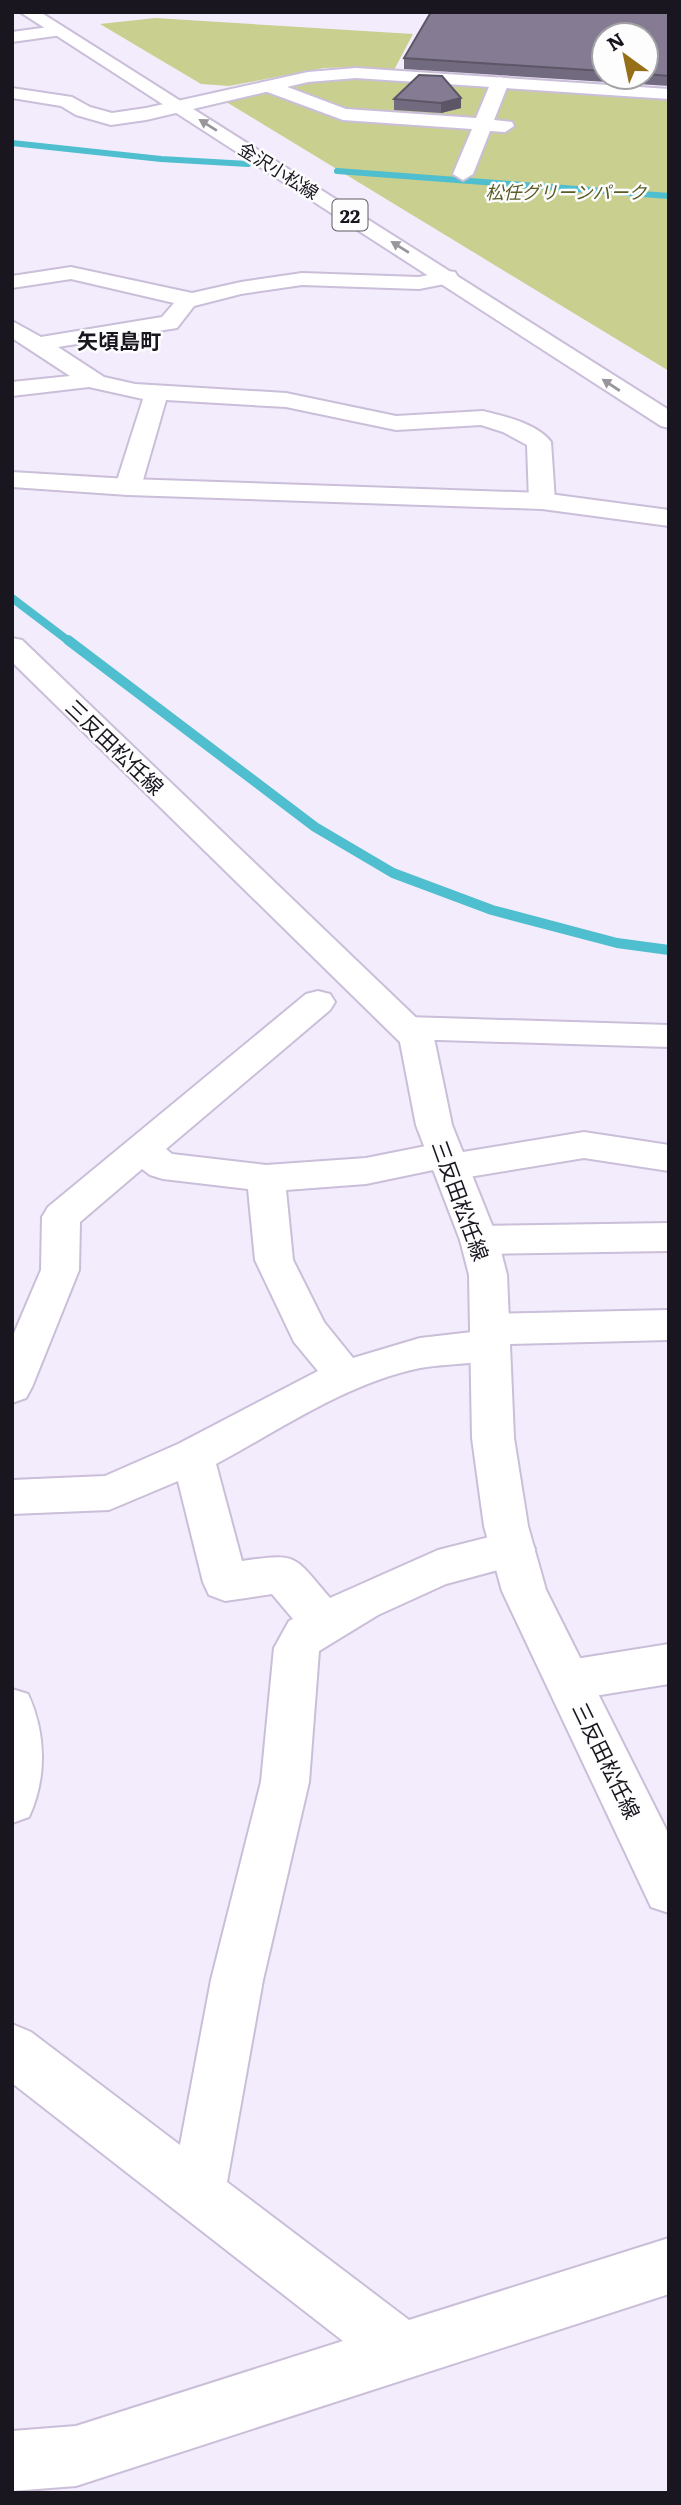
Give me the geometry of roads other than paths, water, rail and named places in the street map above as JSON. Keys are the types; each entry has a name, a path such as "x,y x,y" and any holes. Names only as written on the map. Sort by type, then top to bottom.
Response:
{"street":[{"name":"金沢小松線","path":"28,12 59,22 203,100 560,326"},
{"name":"金沢小松線","path":"59,22 178,106 669,421"},
{"path":"12,37 59,22"},
{"path":"12,93 66,102 83,111 111,118 178,106 308,76 356,73 669,93"},
{"path":"463,174 500,82"},
{"path":"268,86 343,114 505,126"},
{"path":"12,282 71,273 188,299 302,279 419,283 447,277"},
{"path":"37,344 169,323 188,299"},
{"path":"12,328 93,380 135,391 286,400 396,423 483,418 511,427 539,442 542,501"},
{"path":"12,389 93,380"},
{"path":"128,487 157,392"},
{"path":"12,480 128,487 542,501 669,518"},
{"name":"三反田松任線","path":"12,646 417,1038 434,1125 479,1240 488,1275 493,1438 506,1526 524,1591 669,1890"},
{"path":"12,1387 60,1270 61,1217 318,1002"},
{"path":"407,1028 669,1036"},
{"path":"142,1150 163,1166 266,1178 366,1171 584,1145 669,1158"},
{"path":"266,1178 274,1260 308,1331 345,1376"},
{"path":"479,1240 669,1237"},
{"path":"12,1497 109,1493 193,1456 345,1376 421,1353 490,1337 669,1325"},
{"path":"193,1456 225,1582 282,1574 325,1624"},
{"path":"198,2193 237,1980 285,1782 297,1648 305,1635 362,1602 438,1568 513,1549"},
{"path":"569,1680 669,1664"},
{"path":"12,1709 20,1746 12,1801"},
{"path":"12,2050 402,2351"},
{"path":"12,2461 76,2456 669,2266"}],"waterway":[{"path":"12,143 161,159 248,164"},
{"path":"337,171 669,196"},
{"path":"12,598 70,642"},
{"path":"68,640 315,827 393,873 492,910 617,943 669,950"}],"district":[{"name":"矢頃島町","path":"119,339"}],"park label":[{"name":"松任グリーンパーク","path":"566,191"}]}
